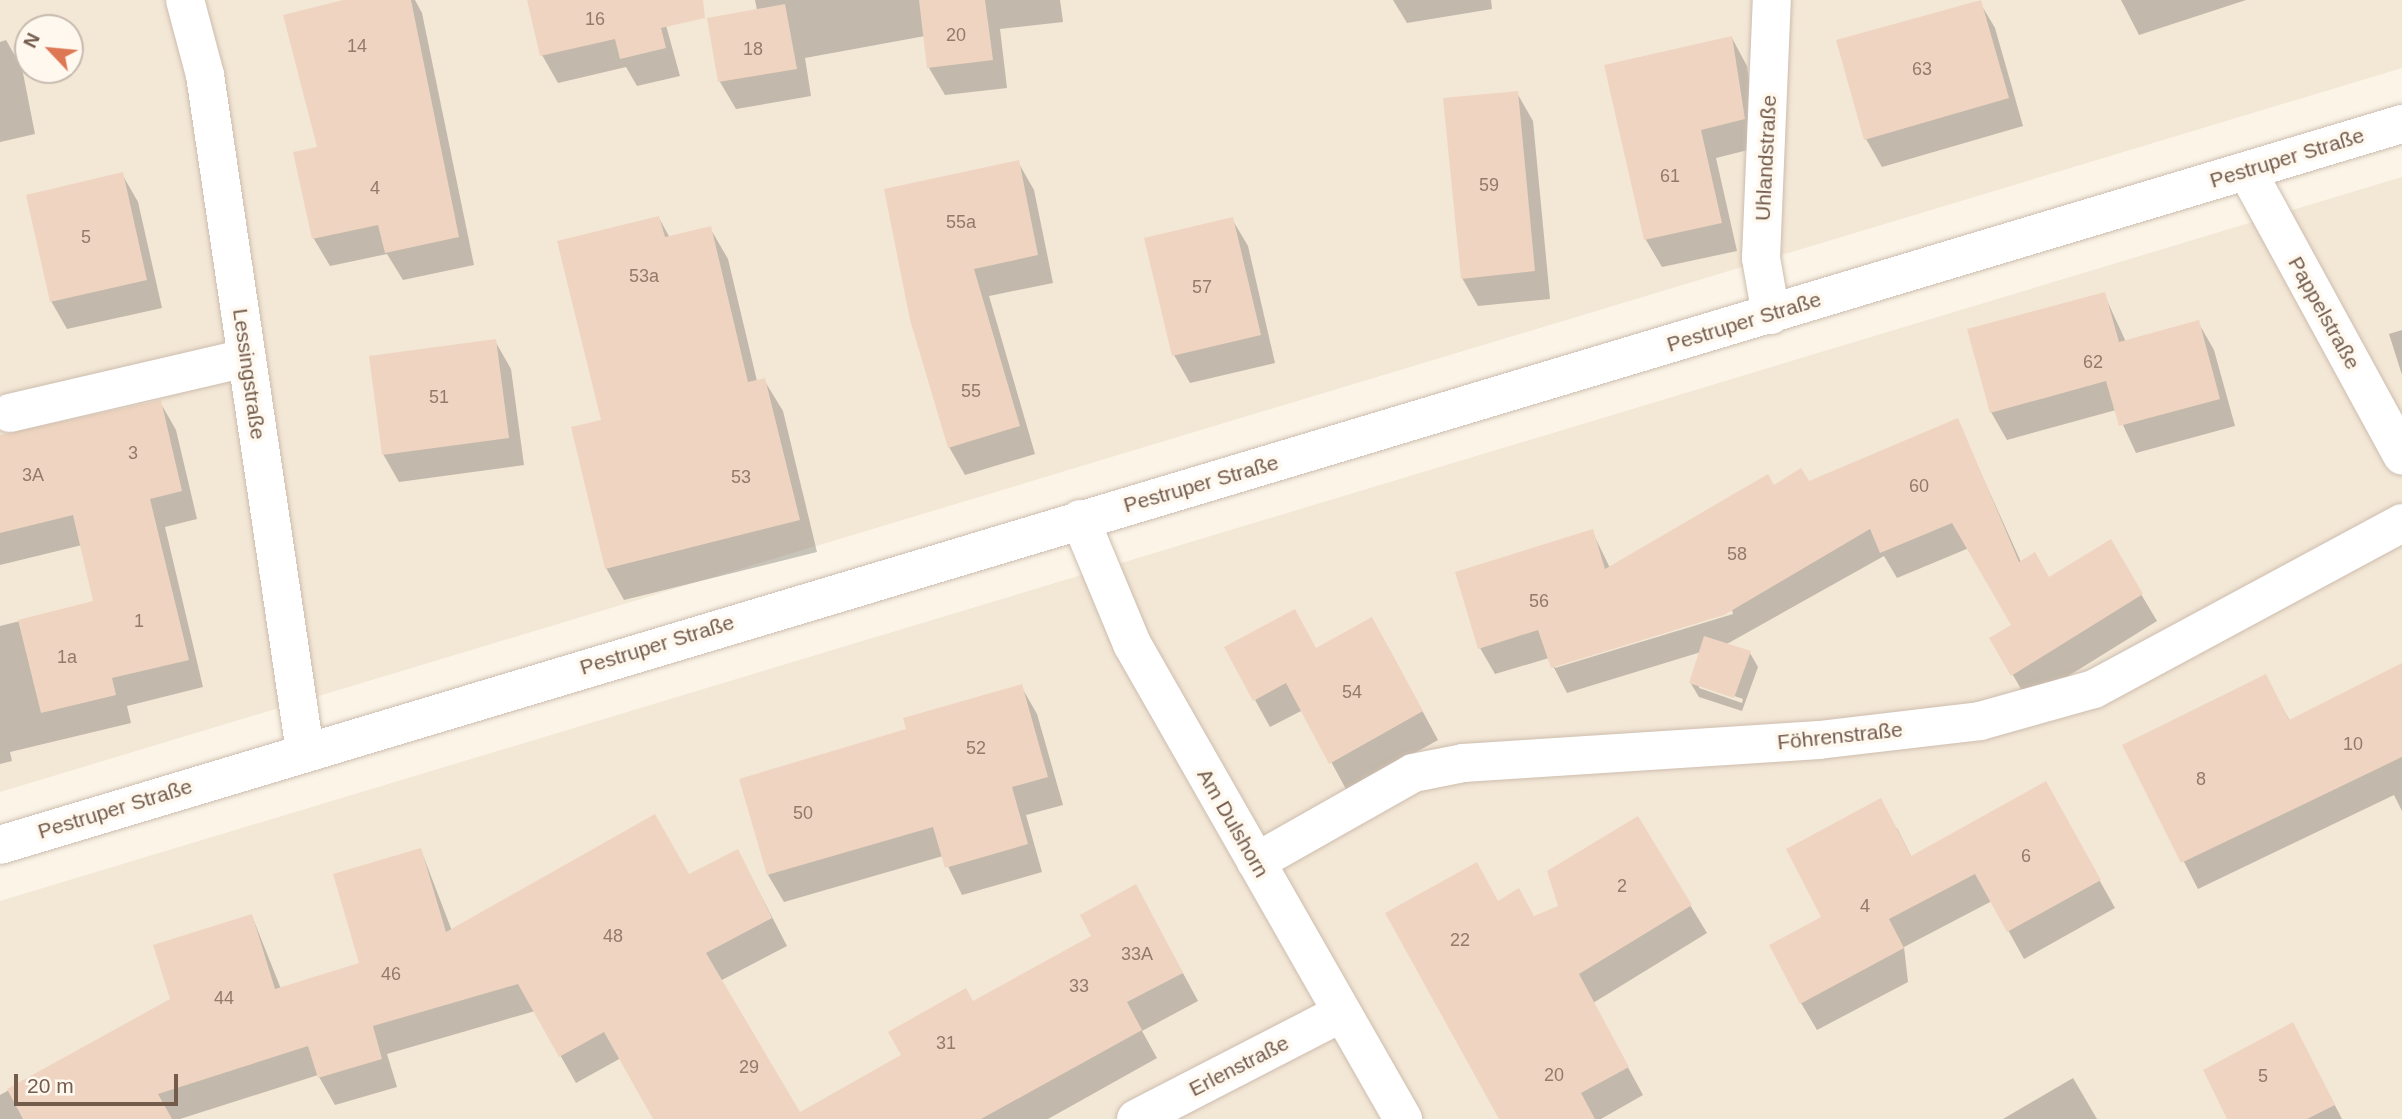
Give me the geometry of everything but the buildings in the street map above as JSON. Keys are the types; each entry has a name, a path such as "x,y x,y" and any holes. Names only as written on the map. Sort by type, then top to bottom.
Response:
{"street":[{"name":"Lessingstraße","path":"185,0 205,75 305,751"},
{"name":"Uhlandstraße","path":"1771,315 1761,258 1772,0"},
{"name":"Pestruper Straße","path":"0,845 305,751 1771,315 2402,124"},
{"name":"Pappelstraße","path":"2247,171 2402,455"},
{"path":"10,414 246,358"},
{"name":"Am Dulshorn","path":"1080,519 1132,644 1403,1119"},
{"name":"Föhrenstraße","path":"1256,863 1412,774 1464,763 1819,740 1980,721 2094,690 2402,523"},
{"name":"Erlenstraße","path":"1136,1119 1341,1013"}],"shaded area":[{"path":"0,0 2402,0 2402,68 0,792"},
{"path":"2402,177 2402,1119 0,1119 0,901"}]}
